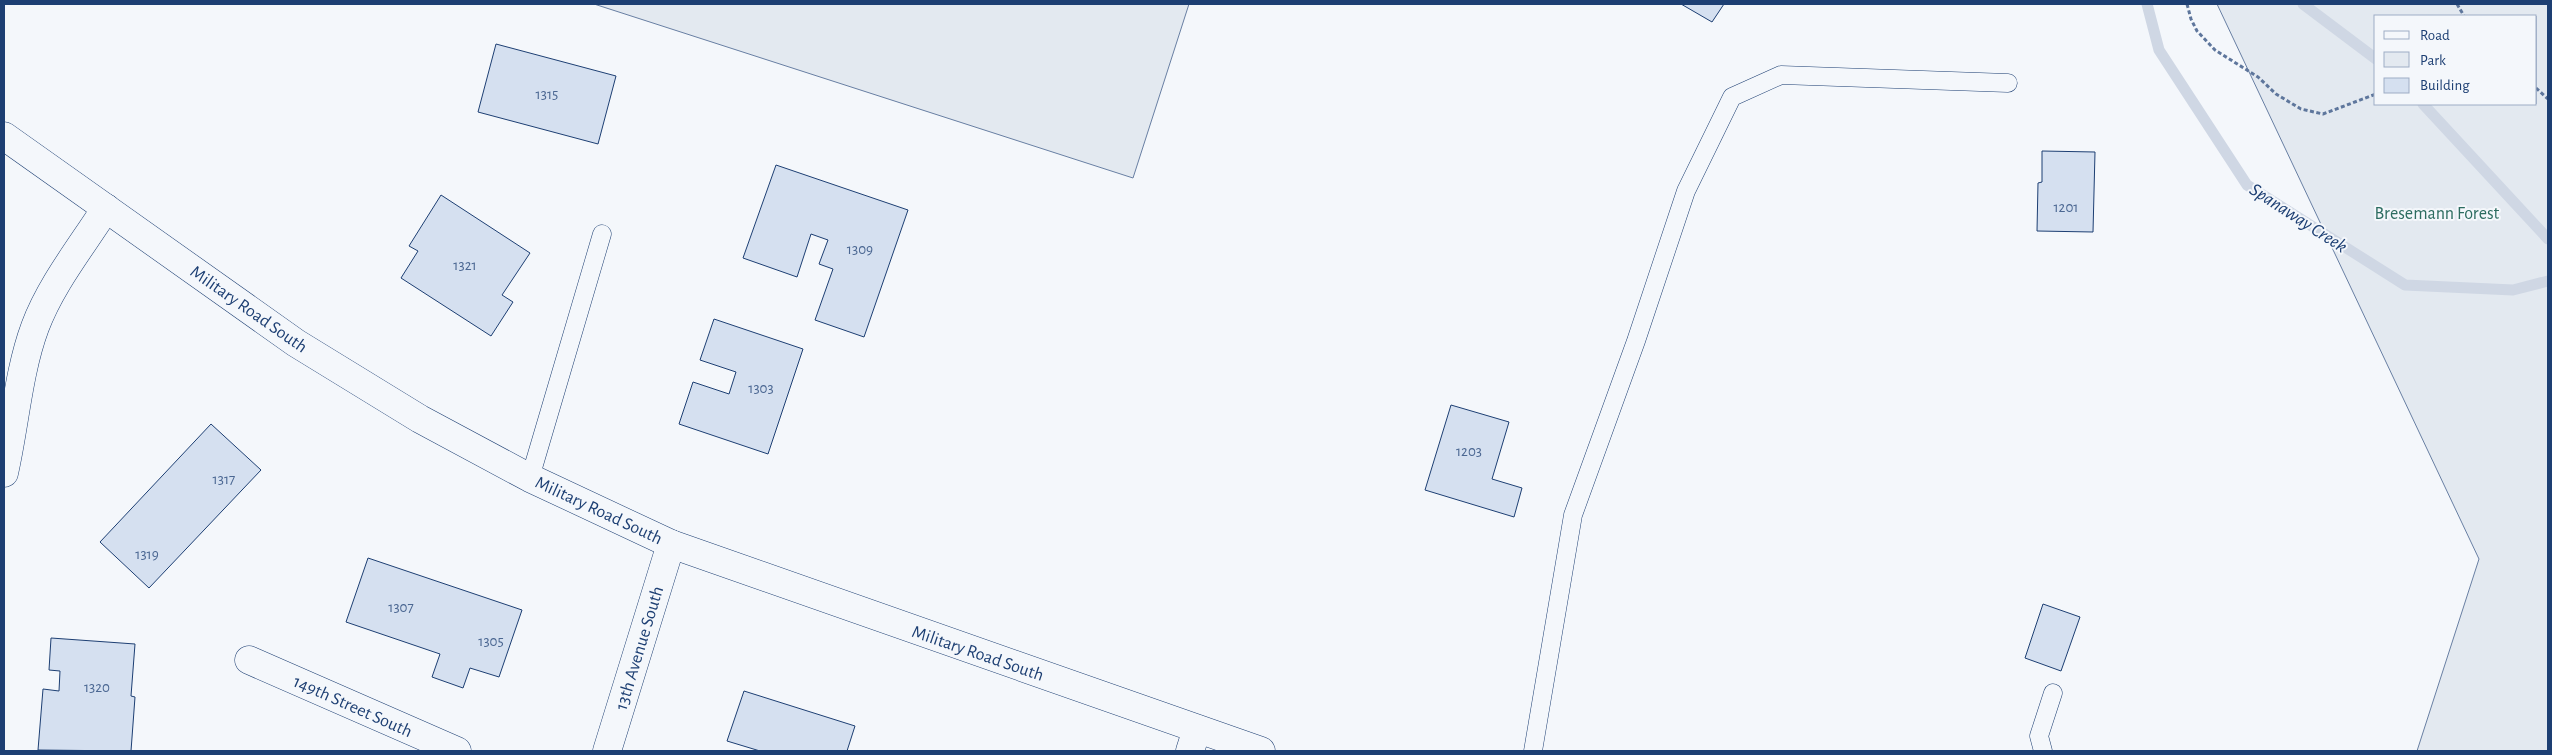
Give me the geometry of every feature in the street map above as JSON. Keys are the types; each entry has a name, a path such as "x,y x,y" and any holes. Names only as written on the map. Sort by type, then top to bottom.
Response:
{"main road":[{"name":"Military Road South","path":"4,136 296,343 420,419 530,478 671,544 1194,740 1261,751"},
{"path":"4,473 26,355 35,326 46,302 106,208"},
{"name":"13th Avenue South","path":"606,751 671,544"},
{"name":"149th Street South","path":"249,660 457,751"}],"lane":[{"path":"1533,751 1573,515 1636,341 1686,191 1732,97 1781,75 2008,83"},
{"path":"530,478 602,234"},
{"path":"2043,751 2039,736 2053,693"}],"path":[{"path":"2188,4 2190,19 2196,31 2215,50 2258,76 2276,94 2301,109 2323,114 2374,95"},
{"path":"2457,4 2463,15"},
{"path":"2537,89 2548,99"}],"green space":[{"path":"594,4 1189,4 1133,178"},
{"name":"Bresemann Forest","path":"2217,4 2548,4 2548,751 2417,751 2479,559"}],"building":[{"path":"1681,4 1724,4 1712,22"},
{"path":"496,44 616,76 598,144 478,112"},
{"path":"2042,151 2095,152 2093,232 2037,231 2038,183 2042,182"},
{"path":"776,165 908,210 864,337 815,320 833,269 819,264 828,240 811,234 797,277 743,258"},
{"path":"441,195 530,253 502,295 513,302 491,336 401,278 418,251 409,246"},
{"path":"714,319 803,349 768,454 679,424 693,382 729,394 736,372 700,360"},
{"path":"1451,405 1509,422 1492,479 1522,488 1514,517 1425,490"},
{"path":"211,424 261,470 149,588 100,542"},
{"path":"368,558 522,610 499,677 470,668 463,688 432,677 440,654 346,622"},
{"path":"2043,604 2080,617 2061,671 2025,658"},
{"path":"51,638 135,644 131,696 135,697 131,751 38,750 43,689 59,691 60,671 49,670"},
{"path":"744,691 855,726 847,751 760,751 727,741"}],"waterway":[{"name":"Spanaway Creek","path":"2147,4 2159,50 2247,185 2405,285 2513,290 2548,281"},
{"path":"2303,4 2374,57"},
{"path":"2424,105 2548,239"}]}
